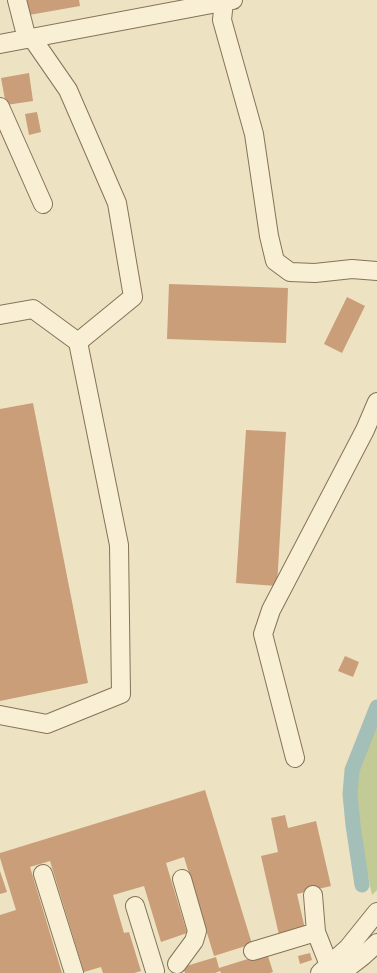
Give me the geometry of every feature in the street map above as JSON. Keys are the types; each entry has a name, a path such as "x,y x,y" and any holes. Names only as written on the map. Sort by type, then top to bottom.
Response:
{"street":[{"path":"17,0 29,38 68,90 117,203 132,297 78,342"},
{"path":"0,44 228,1 222,20 254,134 269,236 275,261 290,272 315,273 352,269 377,271"},
{"path":"0,107 43,204"},
{"path":"0,315 33,309 78,342 119,545 122,694 47,724 0,716"},
{"path":"294,758 263,634 270,610 361,438 377,402"},
{"path":"43,874 74,973"},
{"path":"135,906 151,972 179,969 198,931 182,879"},
{"path":"313,895 316,932 330,970"},
{"path":"330,970 377,912"},
{"path":"253,950 316,932"},
{"path":"330,970 363,956 377,943"}],"green space":[{"path":"377,720 377,890 372,895 357,824 355,793 359,761"}],"building":[{"path":"26,0 79,0 80,6 29,15"},
{"path":"29,73 33,101 6,105 1,78"},
{"path":"37,112 41,132 29,135 25,114"},
{"path":"169,284 288,288 286,343 167,339"},
{"path":"347,297 365,306 342,353 324,344"},
{"path":"33,403 88,683 0,701 0,409"},
{"path":"246,430 286,432 277,586 236,583"},
{"path":"345,656 359,662 353,677 338,671"},
{"path":"205,790 252,944 214,956 184,857 166,863 187,933 161,942 144,886 113,895 124,933 129,932 141,971 134,973 103,973 101,967 84,972 50,861 30,867 62,973 0,973 0,915 16,910 0,853"},
{"path":"285,815 288,828 316,821 331,886 297,894 305,929 279,935 261,856 278,852 271,818"},
{"path":"0,871 7,892 0,894"},
{"path":"267,953 273,972 270,973 221,973 220,971 215,973 185,973 183,967 216,957 219,968"},
{"path":"310,953 312,960 300,964 298,956"}],"waterway":[{"path":"362,885 350,794 352,770 377,707"}]}
